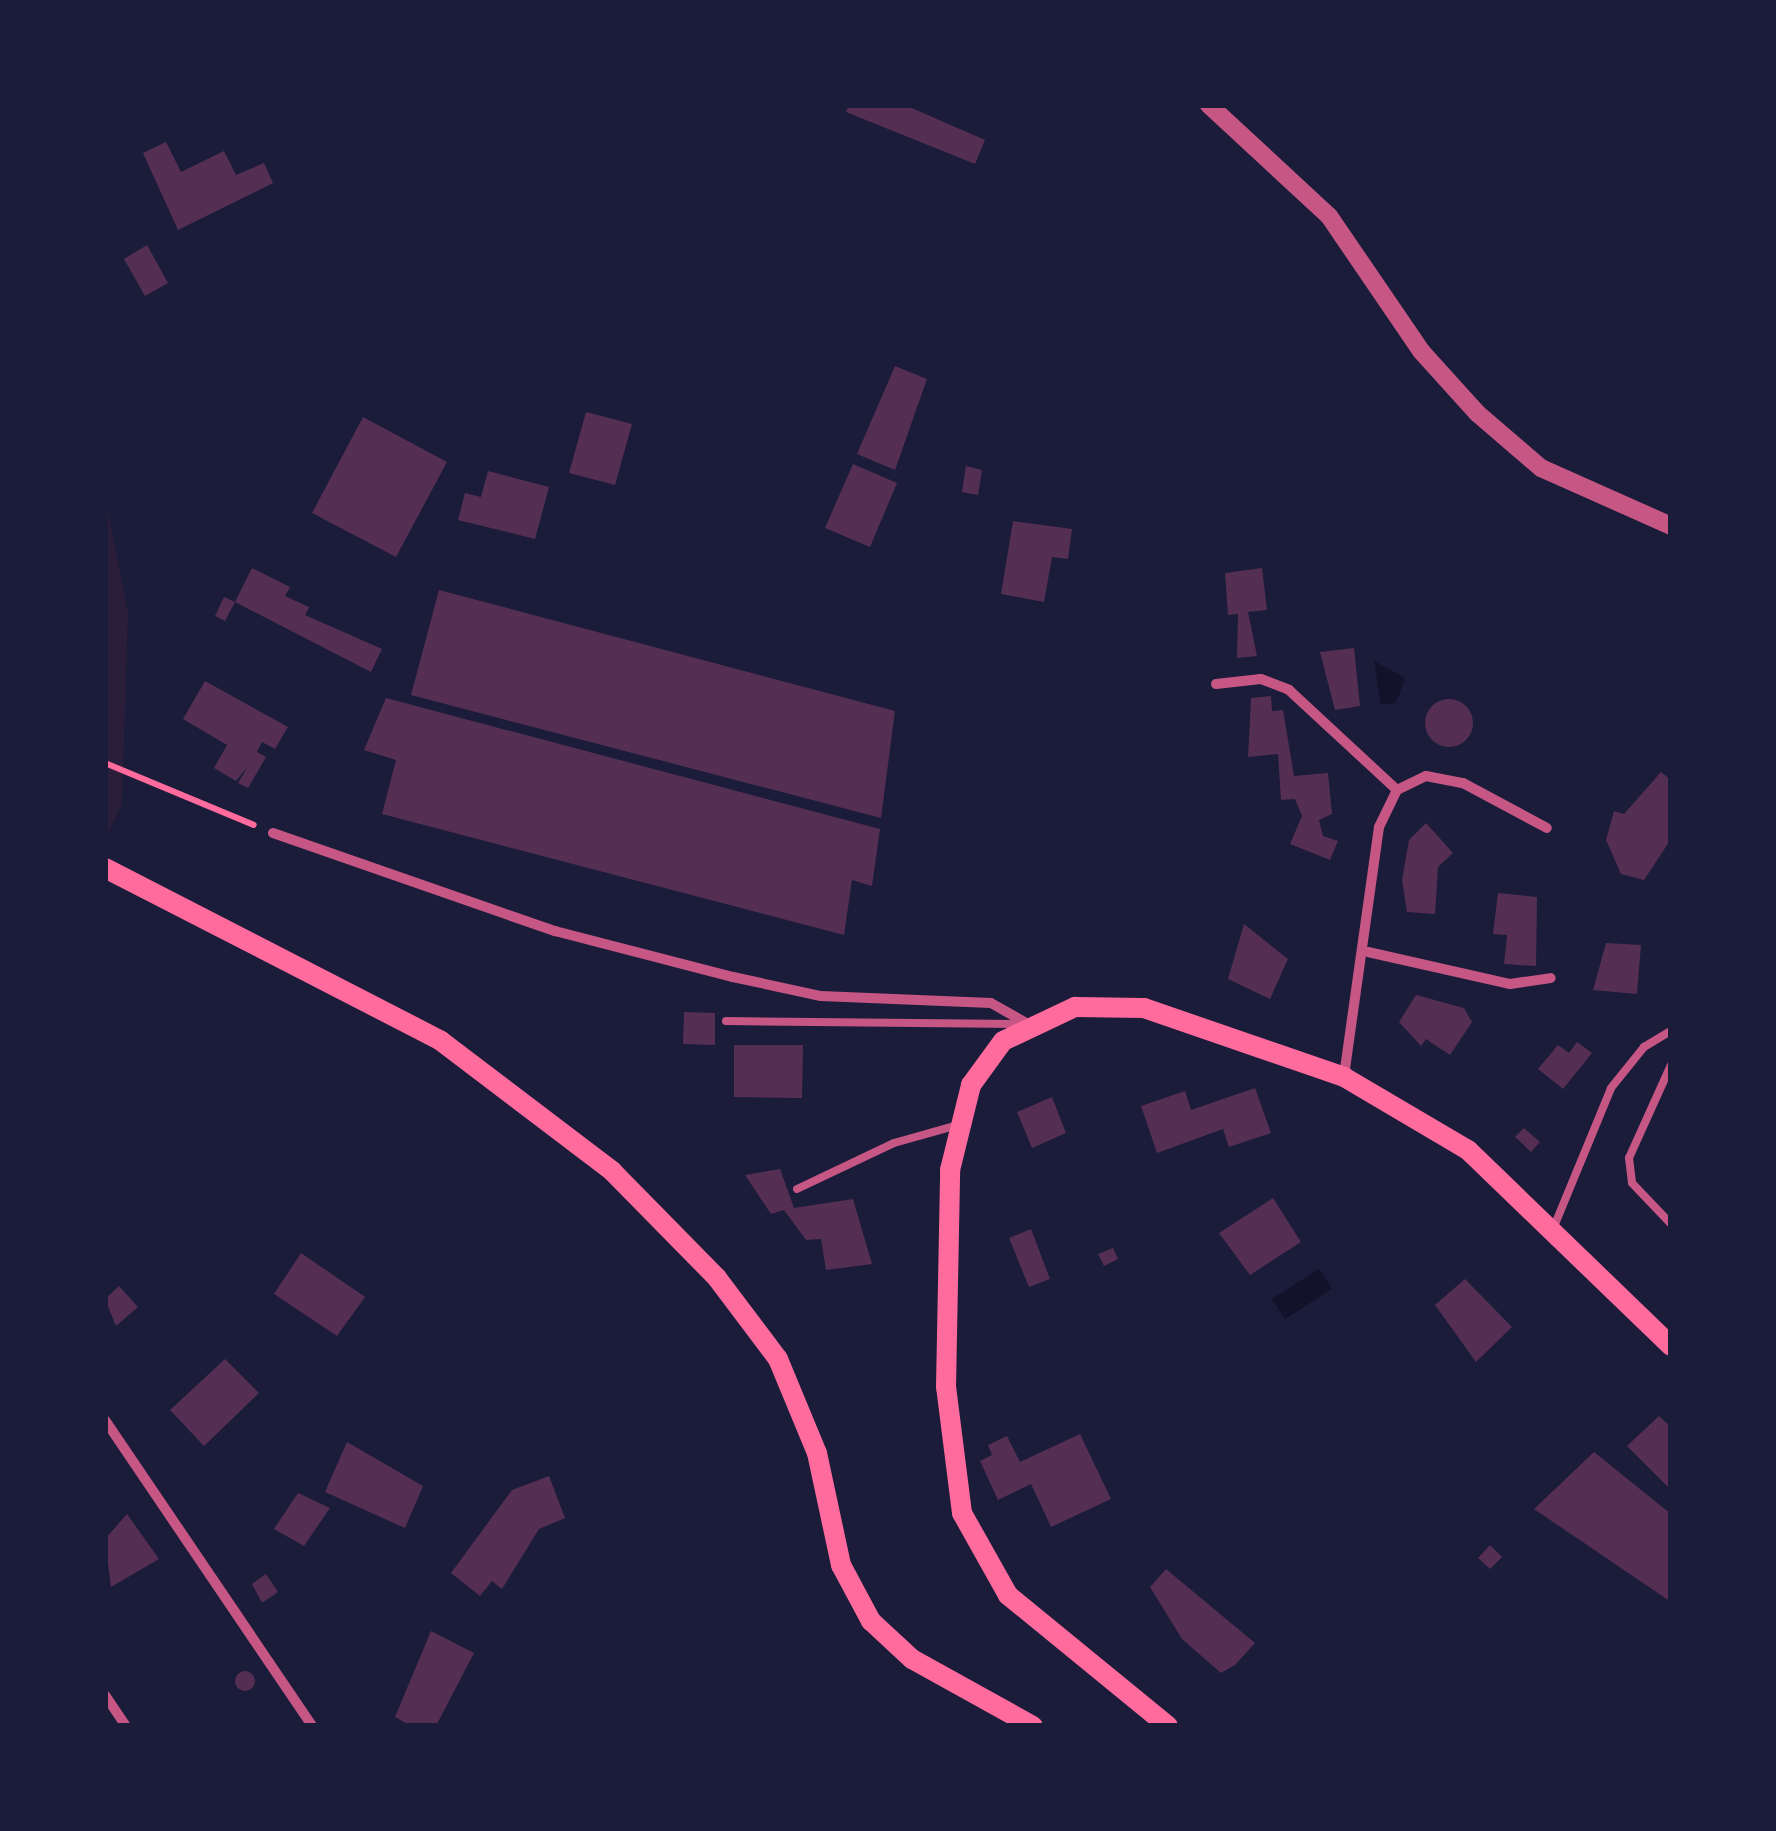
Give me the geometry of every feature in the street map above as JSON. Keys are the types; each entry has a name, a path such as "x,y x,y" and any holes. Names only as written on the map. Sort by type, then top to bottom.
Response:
{"main road":[{"path":"105,868 440,1041 612,1171 717,1278 778,1360 818,1453 841,1565 871,1621 912,1659 1033,1726"},
{"path":"1168,1726 1008,1595 962,1514 946,1387 958,1125 980,1068 1028,1024 1055,1013 1111,1005 1181,1015 1344,1078 1443,1132 1671,1346"}],"street":[{"path":"1209,105 1328,216 1421,350 1477,412 1541,468 1671,526"},
{"path":"1216,684 1262,679 1289,690 1398,790"},
{"path":"1344,1078 1368,952 1379,827 1398,790 1426,776 1463,783 1547,828"},
{"path":"273,833 555,931 733,977 821,996 992,1002 1028,1024"},
{"path":"1368,952 1510,984 1551,978"},
{"path":"106,1424 312,1726"},
{"path":"105,1696 126,1726"}],"lane":[{"path":"726,1021 1028,1024"},
{"path":"1552,1233 1611,1088 1644,1047 1671,1031"},
{"path":"1671,1066 1629,1158 1632,1183 1671,1224"},
{"path":"797,1189 894,1143 958,1125"}],"path":[{"path":"105,763 273,833"}],"shaded area":[{"path":"105,496 128,612 122,804 105,840"},
{"path":"1374,661 1405,678 1396,703 1381,704"},
{"path":"1319,1269 1332,1289 1285,1319 1272,1299"}],"building":[{"path":"849,105 905,105 985,140 975,164 846,112"},
{"path":"166,142 181,172 224,151 236,175 264,163 273,183 178,230 143,153"},
{"path":"147,245 168,283 145,296 124,259"},
{"path":"895,366 927,379 895,470 857,454"},
{"path":"586,412 632,424 615,485 569,473"},
{"path":"363,417 447,462 396,557 312,513"},
{"path":"853,464 897,483 870,547 825,528"},
{"path":"966,466 982,470 978,495 962,492"},
{"path":"488,471 549,487 535,539 458,520 465,493 481,497"},
{"path":"1013,521 1072,529 1068,559 1052,557 1044,602 1001,594"},
{"path":"252,568 290,587 285,596 309,607 305,615 382,649 371,672 235,602"},
{"path":"1262,568 1267,610 1248,612 1257,656 1237,658 1238,614 1228,615 1225,573"},
{"path":"439,590 895,711 881,818 411,695"},
{"path":"224,597 235,602 225,621 215,616"},
{"path":"1354,648 1360,706 1335,710 1320,652"},
{"path":"205,681 288,727 275,749 262,742 257,752 266,757 248,788 238,783 248,766 236,781 214,768 227,745 183,719"},
{"path":"1271,696 1272,711 1283,710 1294,776 1328,773 1332,814 1319,820 1323,836 1338,841 1330,860 1290,844 1302,816 1295,799 1281,800 1278,754 1248,757 1251,698"},
{"path":"386,698 880,829 872,886 852,880 844,935 382,814 396,760 364,750"},
{"path":"1449,699 1466,706 1473,723 1466,740 1449,747 1432,740 1425,723 1432,706"},
{"path":"1661,772 1671,780 1671,839 1644,880 1621,874 1606,840 1614,811 1624,814"},
{"path":"1426,823 1453,853 1438,867 1435,914 1407,912 1402,880 1409,840"},
{"path":"1498,893 1537,897 1536,966 1504,964 1507,935 1493,934"},
{"path":"1244,924 1288,959 1270,999 1228,979"},
{"path":"1606,943 1641,945 1637,994 1593,990"},
{"path":"1416,995 1464,1008 1472,1022 1450,1055 1426,1039 1421,1046 1399,1022"},
{"path":"684,1012 715,1013 715,1045 683,1044"},
{"path":"1577,1042 1592,1053 1563,1089 1538,1069 1558,1045 1569,1053"},
{"path":"734,1045 803,1045 802,1098 734,1097"},
{"path":"1255,1088 1271,1133 1229,1147 1223,1129 1157,1153 1141,1106 1185,1091 1191,1110"},
{"path":"1052,1097 1066,1133 1032,1148 1017,1112"},
{"path":"1524,1128 1540,1142 1531,1152 1515,1137"},
{"path":"780,1169 794,1208 853,1199 872,1264 826,1270 821,1239 806,1240 784,1210 771,1214 745,1175"},
{"path":"1273,1198 1301,1242 1250,1275 1219,1233"},
{"path":"1031,1229 1050,1279 1029,1287 1009,1238"},
{"path":"1113,1248 1118,1259 1104,1266 1098,1254"},
{"path":"301,1253 365,1297 337,1336 274,1294"},
{"path":"1465,1279 1512,1327 1476,1362 1435,1305"},
{"path":"119,1286 138,1307 116,1326 105,1299"},
{"path":"225,1359 259,1393 204,1446 170,1410"},
{"path":"1659,1416 1671,1427 1671,1490 1627,1446"},
{"path":"1080,1434 1111,1499 1051,1527 1031,1484 998,1500 980,1461 992,1455 988,1445 1007,1436 1020,1462"},
{"path":"347,1442 423,1486 405,1528 325,1492"},
{"path":"1594,1452 1671,1514 1671,1602 1534,1509"},
{"path":"549,1476 565,1518 539,1529 502,1589 492,1581 480,1596 451,1573 512,1490"},
{"path":"298,1493 330,1508 304,1546 274,1529"},
{"path":"127,1514 159,1559 111,1587 105,1539"},
{"path":"1490,1545 1502,1557 1490,1569 1478,1558"},
{"path":"1166,1569 1255,1643 1235,1665 1221,1673 1182,1639 1150,1587"},
{"path":"266,1574 278,1592 262,1603 252,1584"},
{"path":"431,1631 474,1653 436,1726 411,1726 395,1717"},
{"path":"241,1671 249,1671 255,1681 249,1691 241,1691 235,1685 235,1677"}]}
